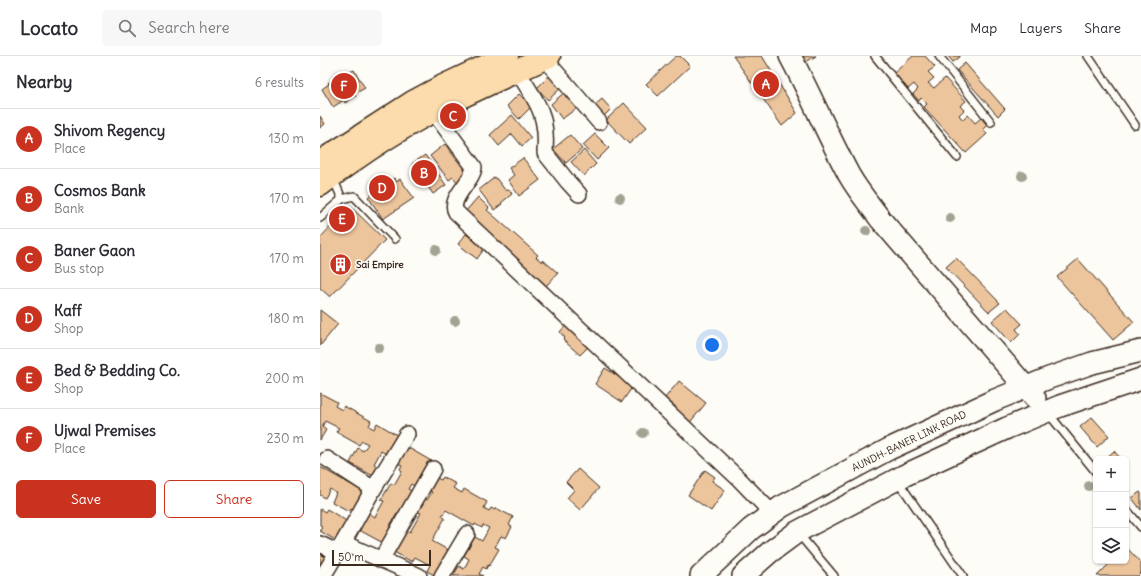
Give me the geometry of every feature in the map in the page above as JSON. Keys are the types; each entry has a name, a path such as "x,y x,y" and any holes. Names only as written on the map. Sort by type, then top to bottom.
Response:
{"main road":[{"path":"790,56 850,176 866,201 1046,412"},
{"path":"324,174 433,111 529,60"},
{"path":"324,174 413,102 441,87 529,60"},
{"name":"AUNDH-BANER LINK ROAD","path":"701,576 751,529 772,513 890,449 995,400 1092,363 1141,351"},
{"path":"743,576 770,552 797,532 897,479 1007,428 1046,412 1101,392 1141,380"}],"street":[{"path":"529,60 599,122"},
{"path":"529,60 537,101 547,134 546,153 568,182 580,194"},
{"path":"433,111 474,167 472,174 455,200 454,207 456,212 739,479 772,513"},
{"path":"323,576 407,434"},
{"path":"327,459 369,486 372,489 371,493"},
{"path":"381,560 433,469"},
{"path":"442,576 467,534"},
{"path":"320,544 340,548 381,560 419,576"}],"lane":[{"path":"875,56 957,157"},
{"path":"939,56 991,122"},
{"path":"1088,56 1135,125"},
{"path":"324,174 342,199"},
{"path":"320,218 342,199 354,196 395,239"},
{"path":"1046,412 1093,468"},
{"path":"897,479 963,576"},
{"path":"1129,513 1141,527"},
{"path":"797,532 834,576"}],"building":[{"path":"676,56 680,56 690,66 658,96 646,84"},
{"path":"733,56 762,56 797,113 782,126"},
{"path":"800,56 816,56 804,63"},
{"path":"913,56 925,56 935,67 928,72 934,78 928,83 934,88 945,78 966,101 960,106 964,110 959,115 963,120 968,115 975,123 981,118 987,125 983,129 987,134 966,153 924,107 927,104 921,98 919,101 913,94 918,89 914,84 908,89 894,73"},
{"path":"948,56 960,56 960,57 953,62"},
{"path":"965,63 1005,109 998,116 957,70"},
{"path":"354,70 365,88 354,94 356,96 345,103 344,100 333,107 322,89 329,84 328,83 345,73 346,74"},
{"path":"550,75 561,88 548,100 537,88"},
{"path":"567,90 581,105 562,119 551,104"},
{"path":"519,94 524,99 526,97 533,105 519,119 507,106"},
{"path":"602,99 611,109 603,117 594,106"},
{"path":"624,103 647,127 629,144 606,120"},
{"path":"512,115 531,138 522,146 512,134 499,146 490,135"},
{"path":"320,116 325,124 320,128"},
{"path":"595,134 609,148 597,160 583,145"},
{"path":"570,135 582,149 566,163 553,149"},
{"path":"445,144 469,176 459,184 453,177 449,180 430,156"},
{"path":"584,150 596,164 584,176 571,162"},
{"path":"425,155 446,185 433,194 412,164"},
{"path":"523,158 540,180 519,196 508,180 514,175 509,168"},
{"path":"495,177 506,191 509,189 512,194 494,210 479,190"},
{"path":"394,178 396,182 400,179 414,198 383,219 368,197"},
{"path":"478,197 489,208 487,210 538,255 536,257 542,262 543,260 558,273 545,287 482,229 484,227 476,220 474,221 465,212"},
{"name":"Sai Empire","path":"350,206 385,240 330,297 320,288 320,238"},
{"path":"466,234 484,249 477,259 458,244"},
{"path":"956,258 1000,303 989,312 946,267"},
{"path":"1078,259 1134,322 1113,340 1057,277"},
{"path":"1007,308 1022,324 1016,329 1020,334 1011,343 992,321"},
{"path":"320,310 338,324 320,346"},
{"path":"566,325 589,346 580,355 563,340 565,338 560,332"},
{"path":"605,368 633,386 622,402 595,384"},
{"path":"679,381 706,403 687,426 670,413 676,407 665,398"},
{"path":"320,393 337,402 335,406 342,410 344,406 371,421 369,426 374,429 377,423 397,435 386,454 381,451 374,464 378,467 373,476 350,463 358,448 363,451 368,444 362,441 359,445 336,432 339,428 325,421 322,427 326,430 320,440"},
{"path":"1092,417 1109,436 1097,447 1080,427"},
{"path":"407,447 433,462 418,488 411,484 408,489 415,493 403,514 398,512 389,527 394,530 385,544 359,530 369,513 375,517 384,501 381,500 391,483 394,485 402,471 400,469 402,465 397,463"},
{"path":"1114,451 1118,456 1108,456"},
{"path":"320,467 364,492 354,510 351,508 349,511 332,502 336,493 330,489 325,498 320,495"},
{"path":"578,469 599,488 580,510 567,498 574,490 566,482"},
{"path":"705,470 715,477 712,481 725,490 711,511 688,495"},
{"path":"443,477 456,484 453,488 462,493 464,489 487,502 484,508 489,511 491,508 495,510 496,508 513,517 509,525 512,527 506,538 501,536 495,547 499,549 489,566 488,565 486,569 483,567 479,574 483,576 453,576 459,566 464,569 469,559 464,556 475,537 482,541 489,528 483,525 482,528 475,524 474,526 446,510 442,516 445,518 432,541 448,550 434,575 427,571 430,565 415,557 412,562 394,552 407,530 410,532 421,513 418,512 425,499 427,500 432,492 429,491 437,478 441,480"},
{"path":"1140,492 1141,493 1141,510 1132,498"},
{"path":"320,509 325,512 327,509 348,522 337,541 320,531 322,526 320,525"},
{"path":"1129,550 1141,563 1141,573 1138,576 1097,576 1109,564 1129,564"},
{"path":"320,554 327,558 320,569"}],"place":[{"name":"Shivom Regency","path":"766,84"},
{"name":"Ujwal Premises","path":"344,86"},
{"name":"Baner Gaon","path":"453,116"},
{"name":"Cosmos Bank","path":"424,173"},
{"name":"Kaff","path":"382,188"},
{"name":"Bed & Bedding Co.","path":"342,219"},
{"name":"Sai Empire","path":"341,264"}]}
